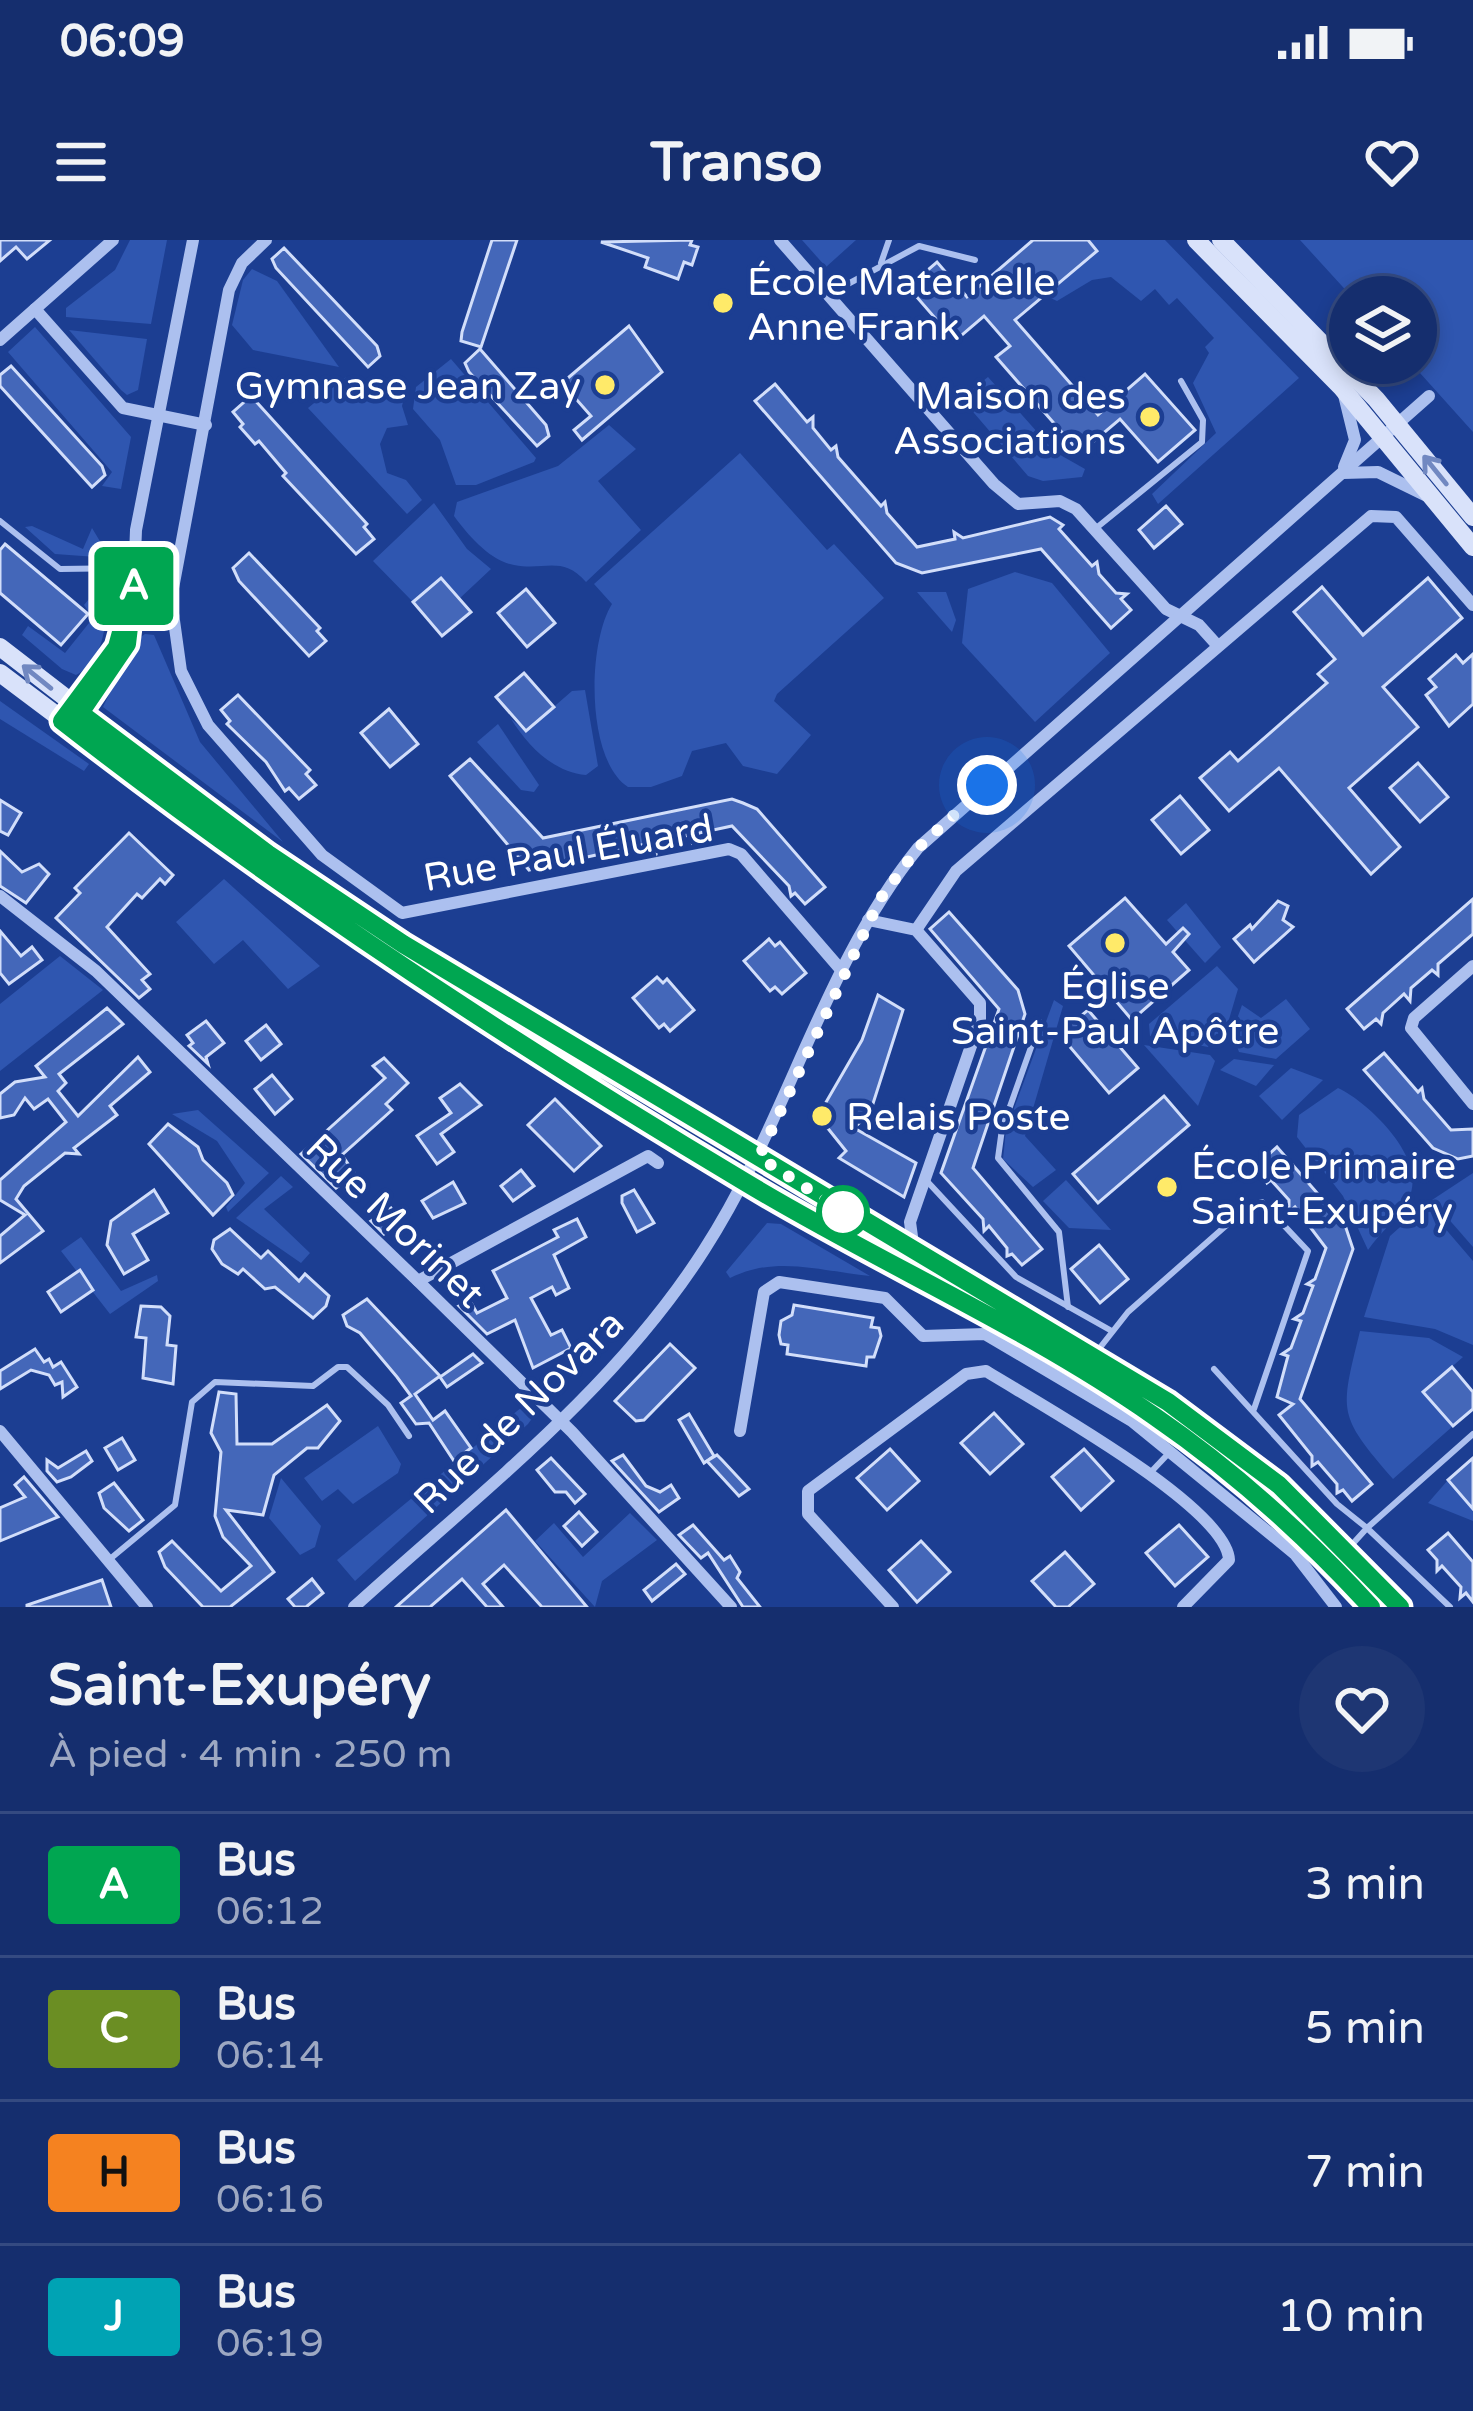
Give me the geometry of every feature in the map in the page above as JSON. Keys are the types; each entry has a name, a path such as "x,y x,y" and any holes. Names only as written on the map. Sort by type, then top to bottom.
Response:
{"main road":[{"path":"1196,240 1342,388 1473,547"},
{"path":"1221,240 1397,424 1473,517"},
{"path":"0,647 71,717 244,856 545,1060 745,1182 1007,1327 1154,1415 1264,1502 1371,1607"},
{"path":"0,674 71,717 403,944 914,1252 1095,1355 1237,1451 1348,1549 1400,1607"}],"street":[{"path":"4,330 112,240"},
{"path":"71,717 117,647 134,585 136,530 193,240"},
{"path":"34,309 116,403 206,425 229,290 242,263 266,240"},
{"path":"780,240 1006,496 1018,504 1069,504 1166,609 1199,625 1217,645"},
{"path":"1342,388 1355,440 1342,473 1378,472 1428,496"},
{"name":"Rue de Novara","path":"354,1607 559,1423 663,1308 759,1157 868,920 928,838 1429,396"},
{"name":"Rue Paul Éluard","path":"206,425 171,599 182,671 208,725 336,871 402,913 729,849 741,854 842,971"},
{"path":"916,929 956,871 1359,523 1386,513 1396,517 1473,605"},
{"name":"Rue Morinet","path":"0,896 114,988 418,1281 731,1607"},
{"path":"868,920 916,929 980,1004 980,1021 910,1222 914,1252"},
{"path":"1473,966 1414,1018 1411,1028 1473,1104"},
{"path":"418,1281 648,1156 658,1163"},
{"path":"740,1431 764,1292 779,1282 885,1298 923,1336 985,1334 1132,1421 1295,1554 1336,1607"},
{"path":"893,1607 808,1514 808,1491 966,1374 986,1371 1150,1473 1220,1534 1228,1549 1223,1570 1184,1607"},
{"path":"0,1431 146,1607"}],"lane":[{"path":"880,263 889,240"},
{"path":"828,295 880,263 927,242 975,260"},
{"path":"1095,529 1202,442 1203,420 1181,381"},
{"path":"0,521 60,569 134,568"},
{"path":"1040,1022 1002,1129 998,1158 1058,1232 1068,1307"},
{"path":"924,1178 1016,1277 1110,1330"},
{"path":"1095,1355 1110,1330 1246,1208 1262,1202 1308,1251 1254,1409"},
{"path":"108,1561 175,1505 192,1402 215,1382 313,1386 347,1366 388,1405 409,1436"},
{"path":"1214,1369 1337,1504 1450,1607"},
{"path":"1348,1549 1473,1434"},
{"path":"1150,1473 1171,1452"}],"shaded area":[{"path":"130,240 167,240 151,324 66,317 66,308 115,270"},
{"path":"802,240 856,240 826,267"},
{"path":"1087,240 1165,240 1299,378 1158,504 1152,494 1216,433 1193,383 1209,353 1205,347 1214,338 1177,298 1169,305 1155,289 1141,301 1111,277 1092,280 1057,301 1044,295 1097,251"},
{"path":"1300,240 1473,240 1473,432 1430,384 1437,384 1437,276 1333,276"},
{"path":"252,269 277,281 339,367 253,350 232,325 243,280"},
{"path":"35,327 131,437 121,489 102,486 112,472 8,352"},
{"path":"69,330 147,339 138,390 127,395 121,390"},
{"path":"451,359 536,458 534,462 476,485 456,485 440,440 413,409 416,387"},
{"path":"346,377 406,390 402,406 408,425 387,428 380,444 387,473 406,480 422,500 407,514 308,408"},
{"path":"988,377 1055,452 1085,469 1082,477 1043,481 1028,476 968,406 969,392"},
{"path":"609,425 636,449 598,481 641,530 586,582 561,566 514,565 496,558 454,516 457,502 558,466"},
{"path":"740,453 827,550 834,544 884,598 777,694 774,701 811,735 777,774 743,766 726,743 692,751 682,776 651,787 628,787 614,773 598,728 595,672 612,604 594,584"},
{"path":"434,503 467,549 491,569 459,599 441,579 413,602 373,561"},
{"path":"25,527 83,549 92,528 110,558 55,554"},
{"path":"1015,572 1052,583 1110,653 1035,722 962,643 968,589"},
{"path":"109,575 101,645 76,675 22,635 28,626 65,653 93,618 84,605"},
{"path":"917,592 946,592 956,620 952,632"},
{"path":"145,634 154,635 200,742 283,842 103,707 135,641"},
{"path":"585,690 598,766 586,775 563,769 542,756 511,719 526,731 572,691"},
{"path":"0,701 89,764 84,771 0,719"},
{"path":"498,724 539,785 534,792 521,790 477,742"},
{"path":"224,879 320,966 288,989 243,940 214,964 176,922"},
{"path":"1186,903 1221,947 1205,963 1167,920"},
{"path":"60,956 103,990 0,1071 0,1004"},
{"path":"1217,966 1238,989 1225,1033 1216,1034 1208,1047 1150,1036 1149,1024"},
{"path":"1286,999 1310,1029 1276,1059 1239,1052 1232,1033 1242,1005 1261,1018"},
{"path":"1054,1000 1063,1006 1025,1136 1056,1170 1033,1187 1003,1159 1006,1130"},
{"path":"1144,1045 1210,1055 1215,1061 1198,1106"},
{"path":"1234,1059 1274,1065 1256,1086 1220,1070"},
{"path":"1291,1068 1323,1080 1282,1120 1259,1096"},
{"path":"1338,1088 1393,1134 1413,1183 1400,1212 1368,1250 1343,1196 1297,1137 1299,1115"},
{"path":"198,1110 269,1173 228,1212 226,1207 245,1183 217,1141 172,1114"},
{"path":"1473,1173 1473,1247 1432,1200"},
{"path":"281,1176 293,1187 264,1209 310,1253 301,1263 236,1218"},
{"path":"1066,1180 1111,1230 1069,1228 1043,1201"},
{"path":"1425,1205 1473,1261 1473,1345 1435,1329 1364,1317 1390,1236"},
{"path":"767,1223 781,1224 870,1276 781,1266 730,1278 726,1272"},
{"path":"81,1237 121,1291 157,1275 158,1281 110,1314 61,1251"},
{"path":"1360,1331 1429,1338 1463,1357 1423,1392 1453,1426 1393,1479 1361,1440 1348,1411 1349,1380"},
{"path":"528,1402 536,1413 528,1424 355,1581 337,1560"},
{"path":"378,1426 401,1464 398,1473 353,1504 338,1489 322,1501 304,1478"},
{"path":"281,1478 321,1526 315,1547 300,1555 269,1518"},
{"path":"1448,1480 1473,1509 1473,1521 1428,1503"},
{"path":"630,1513 657,1540 602,1581 595,1607 535,1541 554,1523 583,1557"}],"building":[{"path":"0,240 50,240 27,259 16,247 0,261"},
{"path":"492,240 517,240 481,347 461,341"},
{"path":"692,240 690,245 698,247 692,265 684,262 678,279 645,267 648,258 601,242"},
{"path":"1033,240 1088,240 1097,251 1015,320 1098,415 1145,374 1195,430 1158,462 1120,419 1080,453 996,357 1010,346 984,316 955,341 908,287 937,262 967,297"},
{"path":"284,248 377,346 380,356 368,367 276,268 272,259"},
{"name":"Gymnase Jean Zay","path":"629,326 662,372 582,440 574,430 591,416 562,383"},
{"path":"480,349 546,425 549,436 537,446 469,372 465,363"},
{"path":"11,366 102,466 105,475 92,487 0,386 0,375"},
{"path":"775,384 807,422 813,417 813,428 831,450 836,446 838,457 881,506 885,502 887,513 917,547 955,539 954,532 963,538 1050,517 1063,525 1059,529 1092,566 1097,562 1099,574 1116,593 1127,594 1121,599 1131,610 1111,628 1041,549 922,573 896,563 755,401"},
{"path":"251,396 367,524 364,527 374,539 356,554 283,476 286,473 259,441 255,444 240,427 243,424 233,412"},
{"path":"1166,506 1182,524 1154,548 1139,530"},
{"path":"5,544 88,614 61,645 0,593 0,550"},
{"path":"249,553 320,628 317,631 326,641 309,656 239,581 233,568"},
{"path":"441,578 471,612 442,636 413,602"},
{"path":"1428,578 1462,618 1383,687 1418,727 1349,788 1400,847 1371,874 1279,768 1229,811 1200,778 1230,752 1238,761 1327,683 1318,674 1335,659 1294,612 1322,587 1363,635"},
{"path":"526,589 555,623 527,647 498,613"},
{"path":"1473,654 1473,704 1449,726 1426,695 1436,687 1429,679 1456,655 1463,663"},
{"path":"524,673 554,707 526,731 496,697"},
{"path":"238,695 310,770 306,774 316,785 299,799 289,788 285,791 266,762 227,724 230,721 221,710"},
{"path":"389,709 418,744 390,767 361,733"},
{"path":"470,759 543,838 732,799 757,809 825,887 805,904 795,893 791,896 789,886 732,826 699,833 692,842 690,835 662,840 657,852 654,842 529,870 450,776"},
{"path":"1418,763 1448,797 1420,822 1390,788"},
{"path":"1180,796 1209,830 1181,854 1152,820"},
{"path":"0,800 21,813 8,835 0,831"},
{"path":"129,833 173,875 165,884 160,879 142,898 137,894 107,927 150,974 142,980 150,989 139,998 56,918 80,893 75,888"},
{"path":"0,851 22,872 39,864 49,874 26,903 0,886"},
{"path":"1125,898 1166,944 1183,928 1189,934 1173,952 1189,970 1132,1020 1069,946"},
{"path":"1473,899 1473,934 1438,964 1438,975 1432,970 1411,988 1410,1001 1404,994 1383,1013 1381,1024 1376,1019 1364,1029 1347,1009"},
{"path":"1278,901 1288,906 1283,920 1293,927 1254,962 1234,939 1250,925 1252,929"},
{"path":"949,912 1018,990 1025,1014 973,1168 1042,1249 1022,1265 1012,1254 1007,1256 1007,1248 989,1226 984,1231 983,1219 941,1173 999,1009 930,929"},
{"path":"0,931 21,956 32,947 42,960 9,984 0,973"},
{"path":"769,939 775,946 780,942 806,973 782,994 775,987 770,991 744,961"},
{"path":"657,977 663,983 667,979 694,1010 670,1031 664,1024 659,1028 633,998"},
{"path":"878,995 903,1010 870,1113 854,1128 916,1163 904,1197 839,1158 846,1151 818,1116 862,1040"},
{"path":"107,1008 123,1024 59,1074 66,1083 58,1091 78,1116 138,1057 150,1072 110,1106 117,1115 74,1148 79,1154 65,1153 24,1186 16,1199 43,1231 0,1263 0,1236 25,1215 0,1200 0,1180 66,1122 48,1099 34,1109 25,1098 14,1115 0,1118 0,1094 15,1082 45,1077 36,1066"},
{"path":"1088,1010 1138,1068 1109,1093 1059,1034"},
{"path":"206,1021 224,1043 206,1057 208,1064 189,1046 193,1043 187,1035"},
{"path":"266,1025 281,1044 261,1060 246,1041"},
{"path":"1384,1053 1418,1092 1422,1088 1424,1099 1451,1130 1473,1129 1473,1156 1458,1159 1433,1148 1364,1070"},
{"path":"384,1058 408,1083 386,1104 392,1110 342,1155 355,1174 336,1188 301,1154 385,1078 373,1066"},
{"path":"272,1075 292,1099 275,1114 255,1089"},
{"path":"460,1084 481,1105 441,1134 454,1152 437,1164 417,1136 451,1113 440,1098"},
{"path":"1164,1096 1189,1125 1098,1203 1073,1174"},
{"path":"555,1099 601,1146 574,1171 528,1125"},
{"path":"168,1124 198,1147 203,1160 233,1195 213,1215 149,1144"},
{"path":"1277,1147 1345,1225 1353,1249 1300,1399 1372,1484 1352,1501 1343,1490 1337,1493 1337,1484 1318,1462 1312,1466 1312,1456 1279,1415 1293,1404 1277,1397 1288,1356 1282,1354 1291,1348 1301,1321 1294,1319 1303,1313 1313,1286 1307,1284 1315,1279 1326,1248 1295,1207 1289,1212 1289,1200 1271,1180 1267,1183 1258,1164"},
{"path":"521,1170 534,1186 513,1201 501,1186"},
{"path":"453,1182 465,1203 433,1218 422,1201"},
{"path":"154,1190 168,1213 133,1234 148,1260 124,1274 107,1245 111,1221"},
{"path":"634,1190 654,1223 637,1232 622,1203 622,1196"},
{"path":"391,1208 401,1223 384,1234 371,1221"},
{"path":"577,1219 586,1237 554,1255 569,1288 556,1295 552,1287 531,1298 551,1335 562,1330 571,1348 533,1368 515,1320 487,1334 459,1306 470,1301 477,1313 507,1298 493,1271 558,1237 554,1230"},
{"path":"230,1229 261,1258 268,1251 299,1281 305,1274 329,1296 326,1306 313,1318 275,1287 265,1289 243,1269 238,1274 222,1264 212,1249 214,1240"},
{"path":"1099,1245 1128,1279 1100,1303 1071,1269"},
{"path":"80,1270 93,1290 61,1312 48,1292"},
{"path":"367,1299 440,1376 415,1394 433,1420 445,1411 471,1448 454,1461 429,1423 416,1424 401,1403 411,1396 397,1377 360,1333 347,1326 343,1315"},
{"path":"794,1305 873,1318 871,1327 879,1328 881,1336 874,1357 867,1357 866,1366 787,1354 788,1345 781,1344 779,1335 781,1321 792,1315"},
{"path":"141,1306 161,1307 170,1316 167,1345 176,1346 173,1384 143,1378 146,1338 136,1337"},
{"path":"670,1344 695,1368 644,1420 636,1421 615,1401"},
{"path":"35,1349 53,1367 61,1362 77,1387 63,1397 62,1382 55,1385 49,1375 31,1370 0,1389 0,1371"},
{"path":"473,1354 482,1363 447,1387 440,1377"},
{"path":"1452,1367 1473,1392 1473,1409 1453,1426 1423,1392"},
{"path":"219,1392 236,1394 237,1444 272,1444 327,1405 340,1421 318,1448 307,1448 274,1475 263,1515 226,1510 274,1572 230,1607 203,1607 165,1567 159,1552 172,1541 221,1591 251,1566 223,1537 215,1516 221,1452 211,1433"},
{"path":"994,1413 1023,1444 990,1474 961,1443"},
{"path":"689,1414 714,1456 704,1463 679,1420"},
{"path":"122,1438 135,1460 118,1470 105,1448"},
{"path":"890,1449 919,1481 887,1510 857,1478"},
{"path":"1084,1449 1113,1481 1081,1510 1052,1477"},
{"path":"86,1451 92,1461 71,1477 57,1482 47,1471 47,1460 58,1468"},
{"path":"623,1455 646,1486 660,1492 671,1485 679,1498 659,1512 612,1461"},
{"path":"717,1455 749,1489 739,1496 707,1461"},
{"path":"551,1458 585,1494 575,1503 566,1492 555,1492 537,1470"},
{"path":"1473,1458 1473,1509 1448,1480"},
{"path":"24,1477 58,1517 0,1541 0,1508 25,1497 15,1485"},
{"path":"114,1483 143,1520 129,1531 104,1508 99,1493"},
{"path":"506,1510 587,1607 542,1607 504,1565 483,1584 503,1607 487,1607 462,1579 430,1607 396,1607"},
{"path":"579,1512 597,1532 582,1546 564,1526"},
{"path":"693,1525 724,1560 730,1556 740,1572 737,1578 760,1607 743,1607 708,1553 701,1558 679,1535"},
{"path":"1179,1525 1208,1557 1175,1586 1146,1553"},
{"path":"1448,1533 1473,1562 1473,1602 1466,1593 1460,1598 1461,1587 1442,1566 1437,1571 1437,1560 1428,1550"},
{"path":"921,1541 950,1572 917,1602 889,1570"},
{"path":"1065,1552 1094,1584 1068,1607 1056,1607 1032,1581"},
{"path":"676,1564 685,1574 652,1601 644,1590"},
{"path":"312,1579 323,1593 306,1607 295,1607 288,1599"},
{"path":"102,1580 111,1607 27,1607 27,1605"}],"bus line":[{"name":"A","path":"1371,1607 1264,1502 1154,1415 1007,1327 745,1182 545,1060 244,856 62,721 117,647 134,585 127,644 80,713 268,854 403,944 1168,1402 1237,1451 1312,1514 1400,1607"}],"place":[{"name":"École Maternelle Anne Frank","path":"723,303"},
{"name":"Gymnase Jean Zay","path":"605,385"},
{"name":"Maison des Associations","path":"1150,417"},
{"name":"Église Saint-Paul Apôtre","path":"1115,943"},
{"name":"Relais Poste","path":"822,1116"},
{"name":"École Primaire Saint-Exupéry","path":"1167,1187"}],"route":[{"path":"843,1212 759,1157 842,971 880,899 918,848 987,785"}]}
